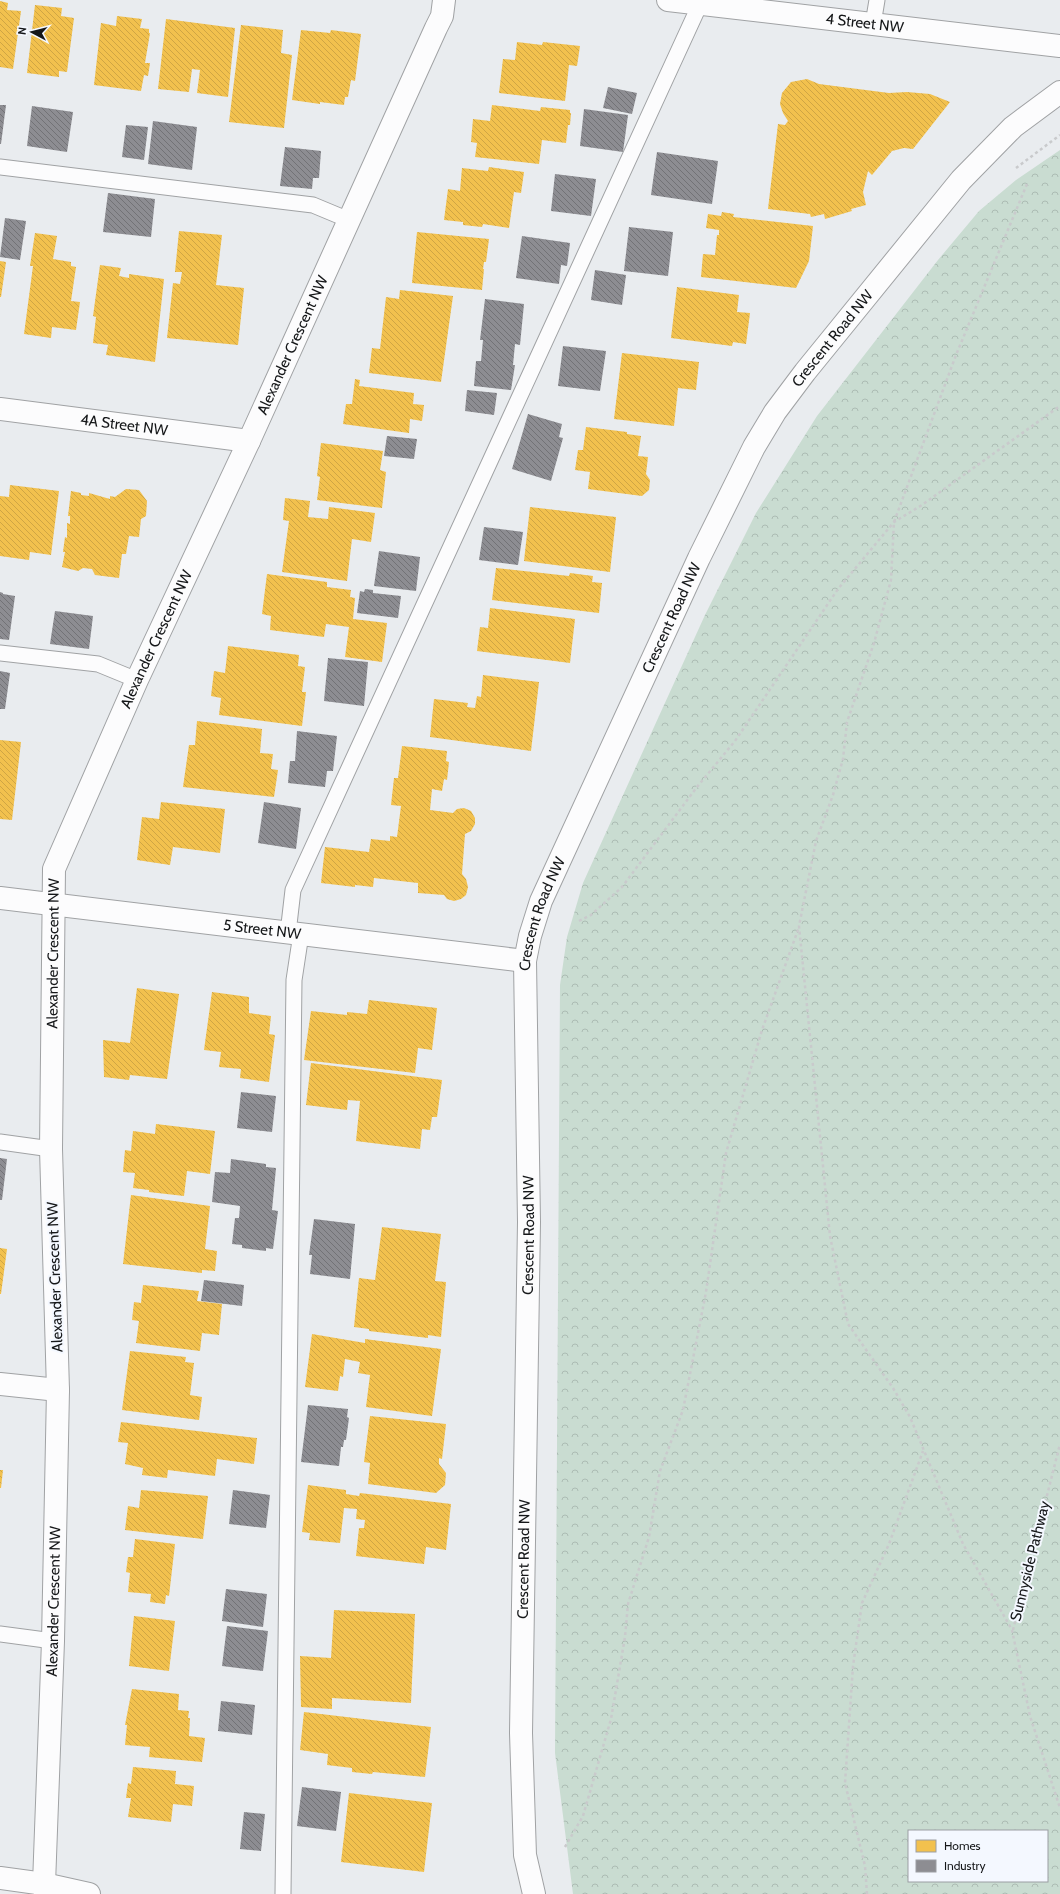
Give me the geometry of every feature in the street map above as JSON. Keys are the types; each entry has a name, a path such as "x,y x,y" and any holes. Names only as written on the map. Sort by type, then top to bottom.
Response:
{"street":[{"name":"Alexander Crescent NW","path":"44,1889 53,1641 58,1390 51,1149 54,869 136,680 248,441 442,16 444,0"},
{"name":"4 Street NW","path":"668,0 1060,46"},
{"name":"Crescent Road NW","path":"534,1894 525,1855 521,1734 529,1222 525,961 530,936 540,901 699,558 754,447 775,412 805,372 961,180 1013,127 1060,92"},
{"name":"4A Street NW","path":"0,409 248,441"},
{"name":"5 Street NW","path":"0,898 525,961"},
{"path":"0,1384 58,1390"},
{"path":"0,1878 44,1889 89,1894"}],"lane":[{"path":"873,24 877,0"},
{"path":"283,1894 294,980 293,890 700,4"},
{"path":"0,166 313,205 349,220"},
{"path":"0,653 98,664 136,680"},
{"path":"0,1142 51,1149"},
{"path":"0,1634 53,1641"}],"path":[{"path":"1011,172 1060,135"},
{"path":"565,1847 584,1816 612,1719 625,1637 628,1604 649,1537 660,1471 683,1410 706,1292 726,1153 762,1030 799,926 816,841 833,795 843,759 847,722 874,643 891,580 894,522 956,355 1027,184"},
{"path":"579,922 592,915 622,887 697,787 736,741 838,589 894,522 922,504 1060,406"},
{"path":"799,926 830,1236 848,1324 893,1388 910,1417 963,1544 1012,1630 1030,1716 1060,1808"},
{"name":"Sunnyside Pathway","path":"1012,1630 1060,1444"},
{"path":"867,1894 865,1866 845,1783 853,1666 862,1603 889,1544 924,1451"}],"green space":[{"path":"1060,150 1060,1894 573,1894 555,1753 560,985 567,937 583,883 705,615 756,513 817,416 938,260 979,211 1016,180"}],"building: Homes":[{"path":"0,1 8,3 7,10 21,11 13,69 0,67"},
{"path":"35,5 62,8 61,16 74,18 67,72 59,71 59,77 27,73"},
{"path":"117,16 142,19 140,28 149,29 150,33 145,63 150,63 148,76 144,75 141,91 94,85 101,23 116,26"},
{"path":"166,19 235,28 228,97 197,93 200,70 192,69 189,92 158,89"},
{"path":"241,25 283,30 281,53 292,55 284,128 229,122"},
{"path":"301,30 330,33 331,30 361,34 355,81 351,80 348,97 345,97 344,105 320,102 320,104 292,100"},
{"path":"517,42 542,45 543,42 580,46 577,66 569,65 565,101 499,93 503,59 515,60"},
{"path":"807,79 819,84 889,93 907,92 930,94 950,102 913,149 904,148 892,151 872,175 868,171 863,192 866,205 825,219 824,214 811,217 810,214 768,209 778,124 785,125 788,121 780,104 782,93 791,82"},
{"path":"492,105 540,111 541,107 570,110 570,125 568,125 566,143 542,140 539,164 475,157 477,143 471,142 473,119 490,121"},
{"path":"489,167 524,172 521,193 514,192 509,228 483,224 482,227 463,225 463,222 444,220 448,189 460,191 462,168 488,171"},
{"path":"722,212 734,214 733,217 813,226 809,261 796,288 701,277 703,254 715,255 717,235 719,235 719,230 706,228 708,214 721,216"},
{"path":"179,231 222,235 216,285 244,288 238,345 167,338 173,283 180,284 182,272 175,272"},
{"path":"417,232 489,239 486,262 484,262 483,269 482,290 412,283"},
{"path":"35,233 57,236 53,259 71,262 71,266 76,267 71,301 80,302 76,330 52,327 51,338 24,334 33,266 30,266"},
{"path":"0,261 6,262 1,297 0,297"},
{"path":"100,265 121,268 119,276 129,278 129,274 164,279 155,362 106,355 108,345 93,343 96,317 93,316"},
{"path":"677,287 739,295 737,312 750,313 746,344 733,342 732,346 671,338"},
{"path":"400,290 453,296 441,382 369,373 372,348 380,349 386,297 399,299"},
{"path":"622,353 699,362 696,390 678,388 674,426 614,419"},
{"path":"355,379 360,380 359,386 414,393 413,404 424,405 422,421 410,419 409,433 343,424 346,404 352,404"},
{"path":"586,427 627,432 627,434 641,436 638,456 648,457 646,474 650,480 649,490 642,496 588,489 590,472 575,470 578,450 583,450"},
{"path":"321,443 383,451 380,470 386,472 382,508 317,500 320,477 317,476"},
{"path":"10,485 59,491 51,555 30,552 29,560 0,556 0,496 9,497"},
{"path":"126,489 139,490 147,501 146,516 141,519 139,537 129,536 126,554 122,554 119,578 95,575 92,569 83,568 78,571 62,567 65,552 63,552 65,537 67,538 67,523 70,524 70,516 68,516 71,491 81,493 81,495 89,496 89,493 110,499 110,496 115,497"},
{"path":"285,498 310,501 308,517 328,519 329,507 375,513 371,542 352,539 347,581 282,572 289,521 283,520"},
{"path":"530,507 616,517 610,572 524,561"},
{"path":"496,568 569,576 570,573 593,576 592,582 602,583 599,613 492,600"},
{"path":"267,574 327,582 327,587 351,590 350,597 355,598 353,619 387,623 382,662 345,657 349,627 326,624 324,637 270,630 271,616 262,614"},
{"path":"490,608 575,619 570,663 477,651 480,627 488,628"},
{"path":"228,646 299,655 298,666 305,667 302,692 306,692 302,726 219,715 221,698 211,696 214,671 225,673"},
{"path":"483,675 539,682 531,751 430,737 434,699 468,703 467,707 475,708 477,696 481,697"},
{"path":"197,721 262,729 260,753 273,754 271,769 278,770 274,797 183,787 189,745 195,745"},
{"path":"0,740 21,742 12,820 0,819"},
{"path":"402,746 447,751 446,761 449,762 447,780 444,779 442,791 432,789 430,810 453,813 457,809 464,808 471,811 475,818 475,824 471,831 465,834 462,874 466,879 468,887 466,895 461,899 454,901 447,899 444,895 418,893 418,883 374,878 373,887 355,885 355,887 321,883 325,847 369,852 371,839 390,841 390,836 397,837 401,806 391,805 394,778 398,778"},
{"path":"161,802 225,809 220,853 173,847 170,865 137,860 142,817 159,819"},
{"path":"137,988 179,994 167,1079 130,1075 129,1080 104,1077 103,1040 130,1043"},
{"path":"212,992 249,997 249,1013 271,1016 269,1034 275,1035 269,1082 240,1078 241,1069 219,1067 221,1052 204,1050"},
{"path":"369,1000 437,1008 432,1050 418,1048 415,1073 304,1060 311,1011 347,1015 347,1012 367,1014"},
{"path":"311,1063 442,1080 437,1117 432,1117 430,1130 422,1129 420,1149 356,1141 360,1101 348,1100 347,1110 306,1105"},
{"path":"156,1124 215,1131 210,1174 187,1171 184,1196 149,1192 149,1190 133,1188 135,1173 123,1172 125,1150 131,1151 133,1131 155,1134"},
{"path":"131,1195 210,1206 205,1249 217,1251 215,1271 202,1270 202,1273 123,1264"},
{"path":"382,1227 441,1234 435,1281 446,1282 441,1337 428,1335 428,1338 369,1331 369,1329 354,1327 359,1278 375,1280"},
{"path":"0,1248 7,1249 1,1294 0,1294"},
{"path":"143,1285 199,1291 197,1301 222,1304 219,1335 202,1333 200,1351 136,1343 139,1321 132,1320 134,1302 141,1303"},
{"path":"312,1334 365,1343 365,1339 441,1349 432,1416 366,1407 370,1375 358,1373 360,1362 345,1359 343,1377 340,1376 338,1391 305,1387"},
{"path":"130,1351 186,1357 185,1362 194,1363 190,1395 202,1397 199,1420 122,1410"},
{"path":"370,1416 446,1424 442,1459 439,1458 439,1464 446,1473 445,1485 436,1493 368,1484 370,1463 364,1462"},
{"path":"121,1422 257,1438 254,1464 217,1459 215,1476 168,1470 167,1478 142,1475 143,1468 125,1464 128,1443 118,1442"},
{"path":"0,1470 3,1470 1,1488 0,1488"},
{"path":"308,1485 346,1490 346,1494 359,1496 360,1493 451,1504 446,1550 426,1547 424,1564 356,1556 359,1528 364,1528 365,1520 356,1519 357,1509 344,1508 340,1543 309,1540 310,1533 302,1532"},
{"path":"141,1490 208,1496 203,1539 125,1530 128,1506 139,1508"},
{"path":"135,1539 175,1544 169,1596 166,1595 165,1604 150,1602 151,1594 128,1592 130,1573 126,1572 128,1557 133,1557"},
{"path":"334,1610 415,1614 411,1703 332,1698 332,1709 301,1707 300,1656 331,1658"},
{"path":"134,1616 175,1621 169,1671 129,1666"},
{"path":"132,1689 179,1694 178,1710 189,1711 189,1736 205,1738 202,1762 149,1757 150,1747 125,1745 127,1725 125,1725"},
{"path":"304,1712 431,1727 425,1777 373,1772 372,1774 352,1772 352,1768 327,1765 328,1754 300,1750"},
{"path":"133,1767 176,1771 175,1784 194,1786 192,1806 173,1804 171,1822 128,1817 131,1798 126,1798 128,1783 131,1784"},
{"path":"349,1793 432,1803 424,1872 341,1862"}],"building: Industry":[{"path":"608,87 637,93 632,114 603,108"},
{"path":"0,105 6,105 1,144 0,144"},
{"path":"32,106 73,112 67,152 27,146"},
{"path":"584,109 628,115 623,152 580,146"},
{"path":"153,121 197,127 192,170 148,164"},
{"path":"126,125 148,127 144,160 122,157"},
{"path":"285,147 321,151 319,178 313,178 312,189 280,186"},
{"path":"657,152 718,161 712,204 651,195"},
{"path":"555,174 596,179 591,216 551,211"},
{"path":"108,193 155,199 151,237 103,232"},
{"path":"5,218 26,221 20,260 0,257"},
{"path":"629,227 673,232 668,276 624,271"},
{"path":"522,236 570,243 567,266 561,265 559,284 516,278"},
{"path":"595,270 626,275 622,305 591,300"},
{"path":"485,299 524,304 520,345 515,344 513,365 515,365 511,390 474,386 476,361 481,361 483,340 480,340"},
{"path":"563,346 606,351 600,391 558,386"},
{"path":"467,390 497,393 494,415 465,411"},
{"path":"528,414 562,424 559,437 563,438 551,481 512,469"},
{"path":"387,436 417,439 414,459 384,456"},
{"path":"484,527 523,532 518,565 479,560"},
{"path":"379,551 420,557 416,591 374,586"},
{"path":"365,589 373,590 373,593 401,596 398,618 357,613 360,591 364,592"},
{"path":"0,592 15,596 9,640 0,639"},
{"path":"55,611 93,616 89,649 50,644"},
{"path":"328,658 368,662 364,706 324,701"},
{"path":"0,671 10,673 5,709 0,709"},
{"path":"297,731 337,736 333,771 327,771 325,787 288,783 290,761 295,761"},
{"path":"264,802 301,808 296,849 258,843"},
{"path":"241,1092 276,1096 272,1132 237,1128"},
{"path":"0,1158 7,1159 2,1200 0,1200"},
{"path":"231,1159 266,1164 266,1167 276,1168 272,1210 278,1211 273,1249 266,1248 266,1251 242,1248 242,1245 232,1244 235,1218 239,1218 240,1206 212,1202 215,1172 230,1173"},
{"path":"314,1219 355,1224 350,1279 310,1274 312,1255 309,1255"},
{"path":"204,1280 244,1285 242,1306 201,1301"},
{"path":"308,1405 348,1409 347,1417 349,1418 346,1440 344,1440 343,1447 341,1447 339,1466 301,1462"},
{"path":"233,1490 270,1495 266,1528 229,1524"},
{"path":"226,1589 267,1594 263,1627 222,1621"},
{"path":"227,1626 268,1631 263,1671 222,1666"},
{"path":"221,1701 255,1705 252,1735 218,1731"},
{"path":"302,1787 341,1792 336,1831 297,1826"},
{"path":"244,1812 265,1814 261,1851 240,1849"}]}
